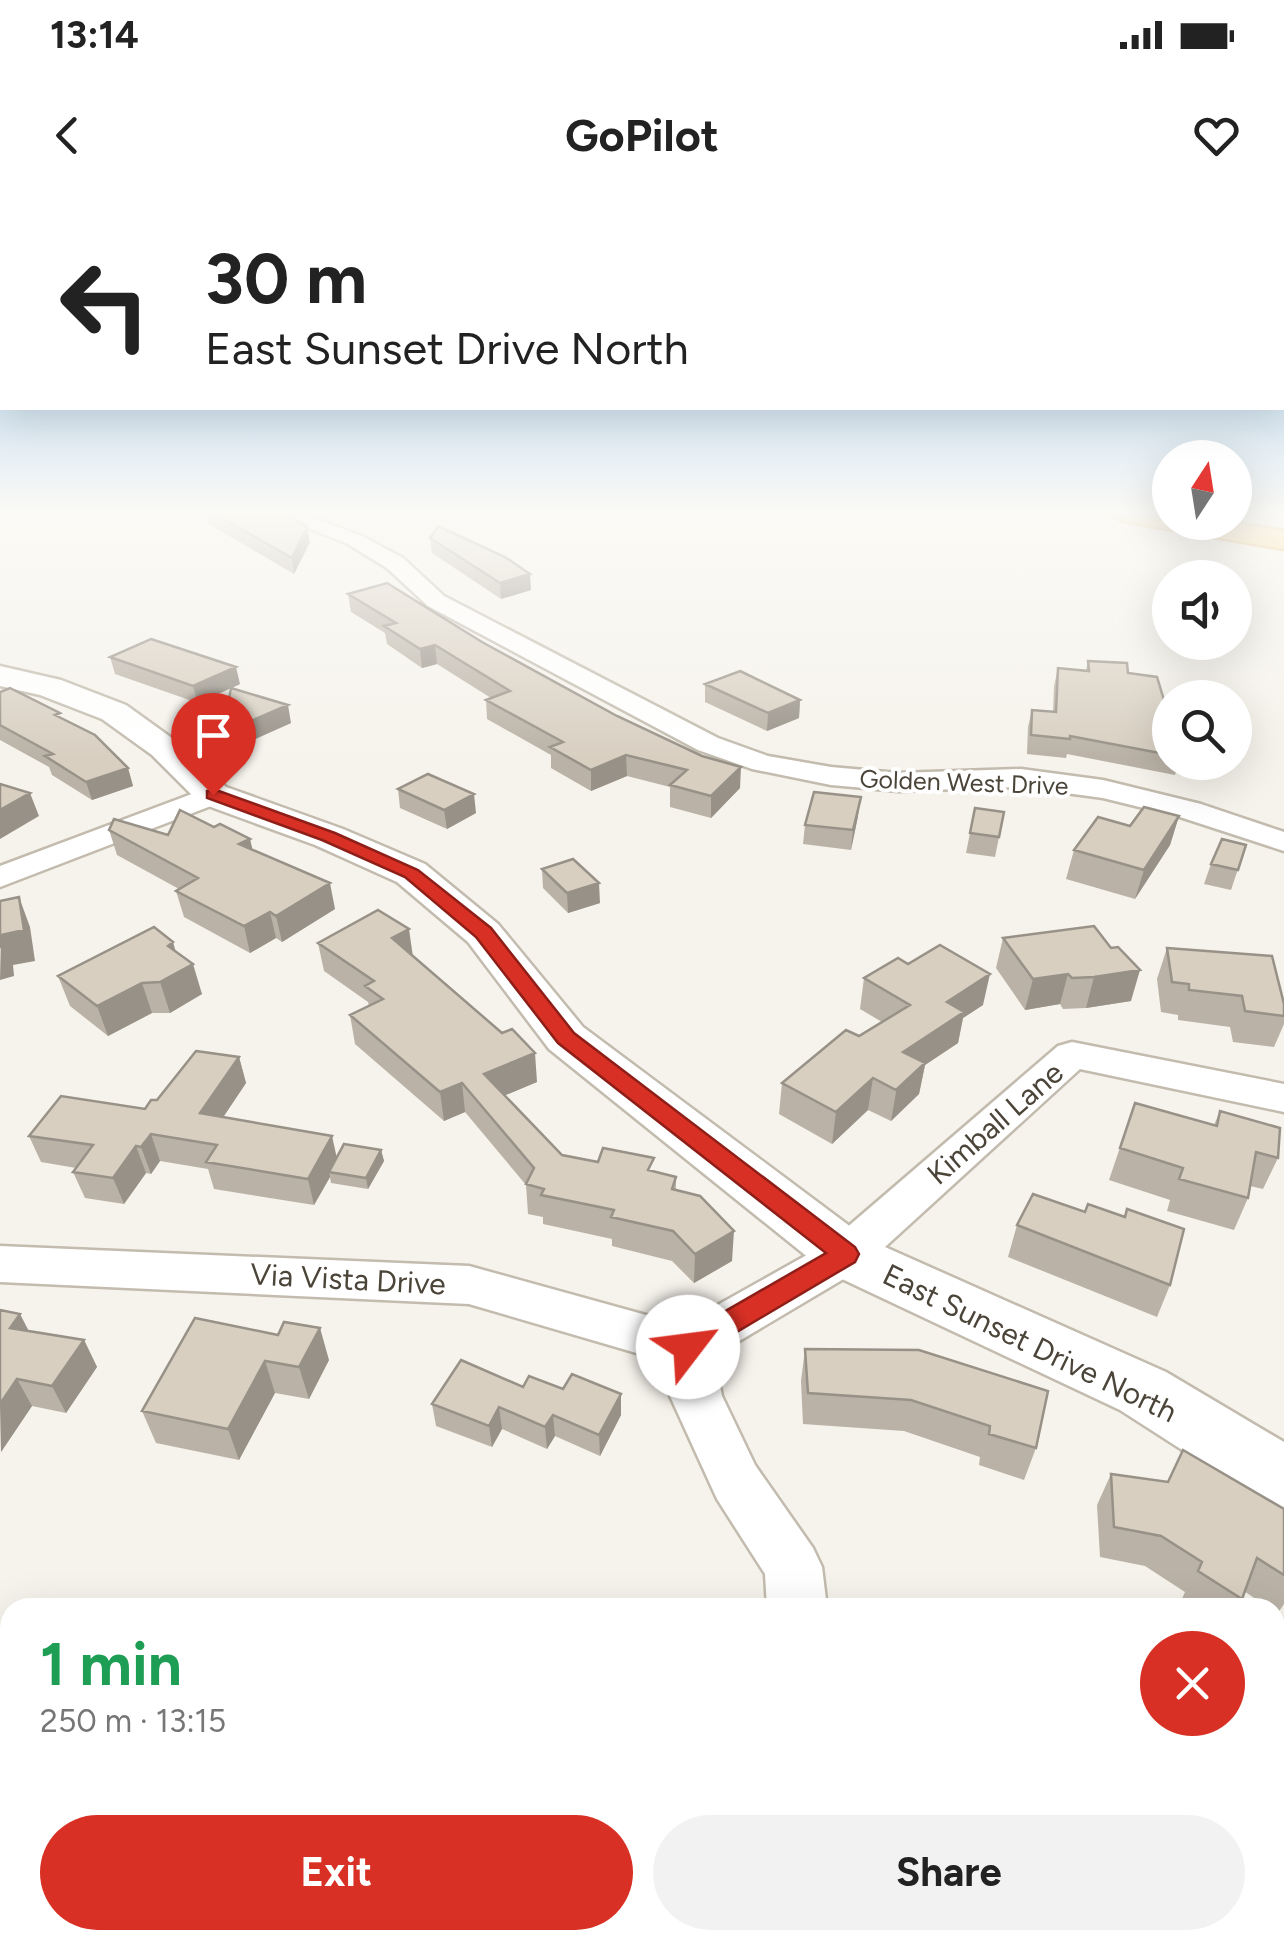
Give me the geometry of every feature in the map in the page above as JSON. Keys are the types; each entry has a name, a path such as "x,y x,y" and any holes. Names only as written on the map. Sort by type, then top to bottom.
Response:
{"street":[{"name":"Golden West Drive","path":"429,595 708,744 762,763 831,776 898,782 1020,778 1104,789 1190,810 1284,842"},
{"name":"East Sunset Drive North","path":"0,676 50,688 114,712 164,748 213,795 328,836 412,874 484,932 566,1038 846,1254 1143,1391 1284,1478"},
{"path":"0,877 213,795"},
{"name":"Kimball Lane","path":"846,1254 1072,1054 1284,1098"},
{"path":"796,1598 793,1568 736,1482 696,1396 688,1347 846,1254"},
{"name":"Via Vista Drive","path":"0,1264 469,1284 688,1347"}],"building":[{"path":"349,595 406,595 482,642 617,716 702,756 741,767 711,796 670,785 687,770 626,755 591,770 550,747 563,742 486,700 510,691 435,645 420,649 384,626 396,623"},
{"path":"151,639 236,667 193,686 110,657"},
{"path":"1088,661 1127,663 1128,673 1157,677 1158,680 1152,680 1152,752 1070,736 1031,735 1032,710 1056,712 1058,668 1089,671"},
{"path":"740,671 800,700 768,713 705,684"},
{"path":"10,688 95,735 128,768 86,782 45,756 53,754 0,725 0,692"},
{"path":"231,688 288,705 200,743 186,731 227,709"},
{"path":"428,774 474,794 444,810 398,789"},
{"path":"0,784 30,793 0,810"},
{"path":"814,792 861,797 853,830 805,825"},
{"path":"1144,807 1179,816 1144,870 1074,850 1098,817 1130,826"},
{"path":"975,808 1004,812 999,837 970,833"},
{"path":"180,810 214,827 220,824 250,839 239,844 330,883 276,916 270,912 244,926 176,891 198,878 109,830 114,819 168,835"},
{"path":"1222,839 1246,845 1238,870 1211,864"},
{"path":"573,859 599,883 567,893 542,869"},
{"path":"19,897 24,930 1,935 0,947 0,901"},
{"path":"378,910 409,929 392,938 502,1033 512,1029 535,1053 484,1074 562,1155 598,1162 603,1148 654,1158 648,1170 676,1177 672,1189 700,1196 734,1231 695,1254 673,1231 611,1217 614,1210 541,1195 544,1189 526,1184 534,1168 462,1083 440,1092 350,1015 383,999 365,986 374,981 318,943"},
{"path":"1094,926 1111,948 1118,947 1140,970 1094,977 1072,978 1068,974 1033,979 1003,938"},
{"path":"154,927 173,942 168,946 193,964 160,982 142,983 97,1006 58,976"},
{"path":"940,945 990,974 947,1002 964,1012 903,1052 925,1063 896,1090 873,1078 836,1112 782,1083 846,1030 859,1036 910,1005 864,978 898,958 908,964"},
{"path":"1167,948 1272,956 1284,1016 1245,1011 1242,996 1189,990 1189,984 1172,982"},
{"path":"196,1051 239,1057 200,1113 332,1136 308,1179 206,1162 217,1145 151,1134 141,1147 136,1146 113,1178 73,1172 93,1145 29,1136 61,1096 145,1109 151,1100 157,1100"},
{"path":"1135,1103 1217,1126 1220,1111 1280,1128 1278,1158 1256,1152 1248,1198 1179,1179 1183,1168 1120,1148"},
{"path":"344,1144 381,1150 366,1178 329,1172"},
{"path":"1033,1194 1085,1212 1088,1204 1125,1217 1127,1209 1184,1229 1170,1285 1017,1225"},
{"path":"0,1310 20,1314 10,1328 84,1340 52,1386 17,1379 0,1404"},
{"path":"195,1318 278,1335 284,1322 320,1328 299,1367 265,1361 228,1429 142,1411"},
{"path":"805,1349 919,1350 1048,1391 1036,1448 989,1434 990,1426 911,1400 808,1393"},
{"path":"461,1360 523,1387 529,1376 563,1389 572,1374 621,1394 599,1435 553,1415 545,1427 499,1407 489,1426 432,1404"},
{"path":"1183,1450 1284,1509 1284,1575 1257,1558 1240,1598 1198,1571 1202,1562 1161,1536 1114,1527 1111,1474 1168,1482"}],"route":[{"path":"213,795 328,836 412,874 484,932 566,1038 846,1254 688,1347"}]}
